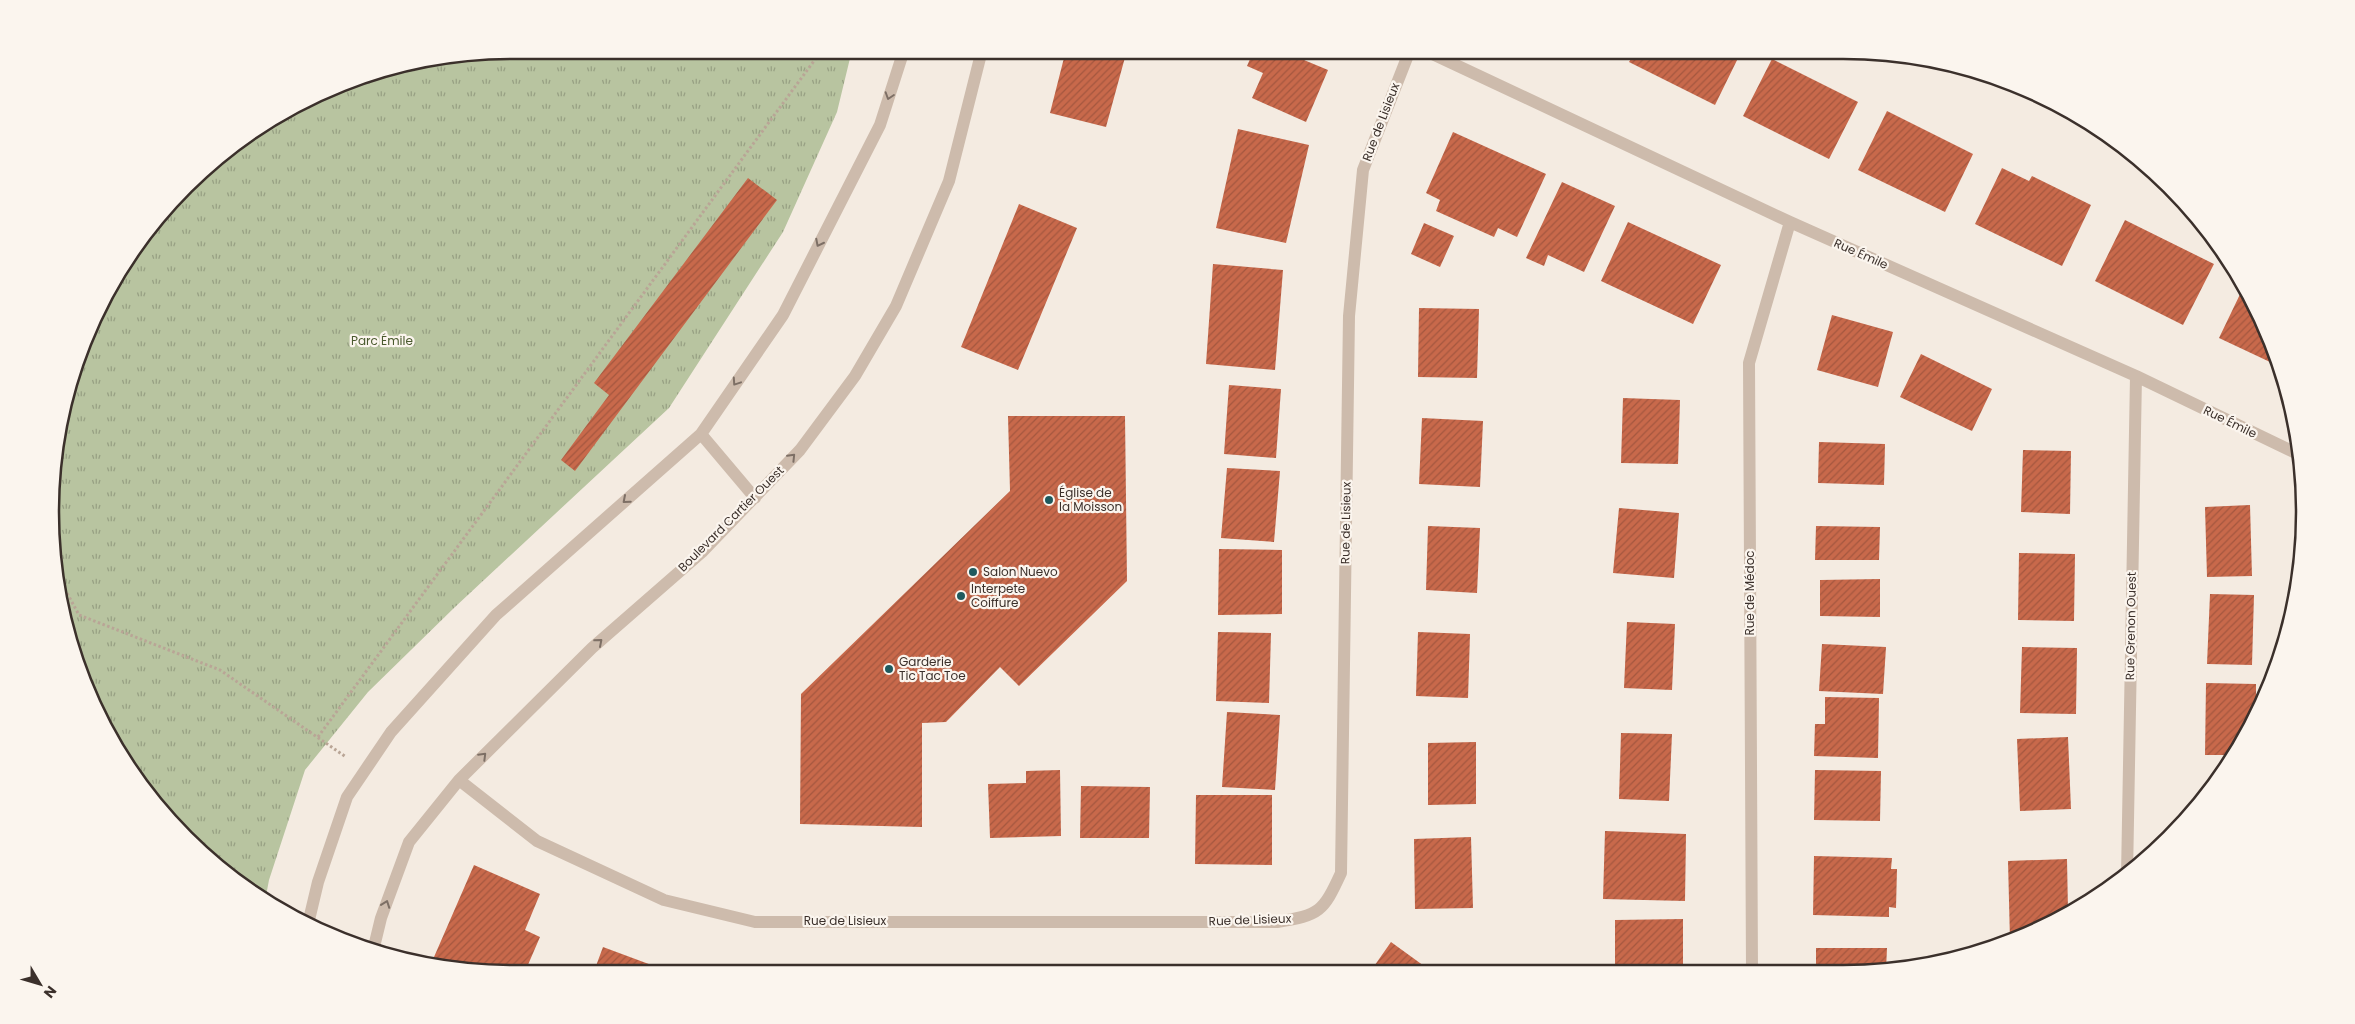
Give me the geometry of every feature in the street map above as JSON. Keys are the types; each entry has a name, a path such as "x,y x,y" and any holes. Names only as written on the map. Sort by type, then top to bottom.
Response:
{"street":[{"path":"309,918 318,882 347,797 391,732 496,614 701,434 782,315 880,125 901,59"},
{"name":"Boulevard Cartier Ouest","path":"375,944 381,918 409,842 459,780 592,648 702,552 755,498 800,450 855,376 896,306 949,181 980,59"},
{"name":"Rue de Lisieux","path":"459,780 537,841 664,900 755,922 1277,922 1308,917 1328,902 1341,873 1349,316 1363,170 1406,59"},
{"name":"Rue Émile","path":"1443,59 1790,222 2136,376 2292,451"},
{"name":"Rue de Médoc","path":"1752,965 1749,363 1790,222"},
{"name":"Rue Grenon Ouest","path":"2126,866 2136,376"},
{"path":"701,434 755,498"}],"path":[{"path":"318,738 815,59"},
{"path":"66,591 79,615 220,670 365,770"}],"green space":[{"name":"Parc Émile","path":"512,59 850,59 837,112 783,232 669,408 455,607 368,692 305,770 269,880 266,893 236,872 213,853 171,811 152,788 119,739 105,712 83,658 67,600 60,542 59,512 60,482 67,424 74,395 93,339 119,285 135,260 171,213 213,171 236,152 285,119 312,105 339,93 395,74 453,63"}],"building":[{"path":"1064,59 1125,59 1106,127 1050,113"},
{"path":"1250,59 1302,59 1328,70 1306,122 1252,98 1263,73 1247,66"},
{"path":"1631,59 1738,59 1715,105 1629,62"},
{"path":"1772,59 1858,102 1829,159 1743,116"},
{"path":"1887,111 1973,154 1945,212 1858,170"},
{"path":"1238,129 1309,145 1286,243 1216,228"},
{"path":"1453,132 1546,174 1517,237 1498,228 1494,237 1436,211 1440,200 1426,193"},
{"path":"2002,168 2029,181 2032,176 2091,205 2062,266 1975,224"},
{"path":"748,178 777,200 575,471 561,460 609,395 594,383"},
{"path":"1562,182 1615,206 1584,272 1548,255 1544,266 1526,258"},
{"path":"1019,204 1077,228 1018,370 961,347"},
{"path":"2125,220 2214,264 2183,325 2095,281"},
{"path":"1628,222 1721,265 1693,324 1601,281"},
{"path":"1424,223 1454,236 1440,267 1411,254"},
{"path":"1213,264 1283,270 1275,370 1206,364"},
{"path":"2240,293 2262,339 2270,362 2219,338"},
{"path":"1419,308 1479,309 1477,378 1418,377"},
{"path":"1832,315 1893,332 1878,387 1817,370"},
{"path":"1921,354 1992,389 1972,431 1900,397"},
{"path":"1229,385 1281,389 1276,458 1224,454"},
{"path":"1623,398 1680,400 1678,464 1621,463"},
{"path":"1008,416 1125,416 1127,581 1019,686 1000,667 946,722 922,723 922,827 800,824 801,694 1010,491"},
{"path":"1422,418 1483,421 1480,487 1419,484"},
{"path":"1819,442 1885,444 1884,485 1818,483"},
{"path":"2023,450 2071,451 2070,514 2021,512"},
{"path":"1227,468 1280,471 1274,542 1221,538"},
{"path":"2250,505 2252,576 2207,577 2205,507"},
{"path":"1619,508 1679,513 1674,578 1613,573"},
{"path":"1428,526 1480,528 1477,593 1426,590"},
{"path":"1816,526 1880,527 1879,560 1815,560"},
{"path":"1219,549 1282,550 1282,614 1218,615"},
{"path":"2019,553 2075,554 2074,621 2018,620"},
{"path":"1880,579 1880,617 1820,616 1820,580"},
{"path":"2210,594 2254,595 2252,665 2207,664"},
{"path":"1627,622 1675,624 1672,690 1624,688"},
{"path":"1218,632 1271,633 1269,703 1216,701"},
{"path":"1418,632 1470,634 1468,698 1416,696"},
{"path":"1822,644 1886,647 1883,694 1819,691"},
{"path":"2022,647 2077,648 2076,714 2020,713"},
{"path":"2206,683 2256,684 2256,698 2226,755 2205,755"},
{"path":"1825,697 1879,698 1878,758 1814,756 1815,724 1825,724"},
{"path":"1227,712 1280,715 1275,790 1222,787"},
{"path":"1621,733 1672,734 1669,801 1619,799"},
{"path":"2068,737 2071,809 2020,811 2017,739"},
{"path":"1476,742 1476,804 1428,805 1428,743"},
{"path":"1060,770 1061,836 990,838 988,784 1026,783 1026,771"},
{"path":"1815,770 1881,771 1880,821 1814,820"},
{"path":"1081,786 1150,787 1149,838 1080,838"},
{"path":"1196,795 1272,795 1272,865 1195,864"},
{"path":"1605,831 1686,834 1685,901 1603,899"},
{"path":"1471,837 1473,908 1415,909 1414,839"},
{"path":"1814,856 1892,858 1891,869 1897,869 1896,908 1889,907 1889,917 1813,915"},
{"path":"2067,859 2068,906 2010,933 2008,861"},
{"path":"474,865 540,894 525,930 540,937 528,965 482,964 434,957"},
{"path":"1683,919 1683,965 1615,965 1615,920"},
{"path":"1391,942 1423,965 1375,965"},
{"path":"603,947 651,965 596,965"},
{"path":"1816,948 1887,948 1886,963 1816,965"}],"place":[{"name":"Église de la Moisson","path":"1049,500"},
{"name":"Salon Nuevo","path":"973,572"},
{"name":"Interpete Coiffure","path":"961,596"},
{"name":"Garderie Tic Tac Toe","path":"889,669"}]}
